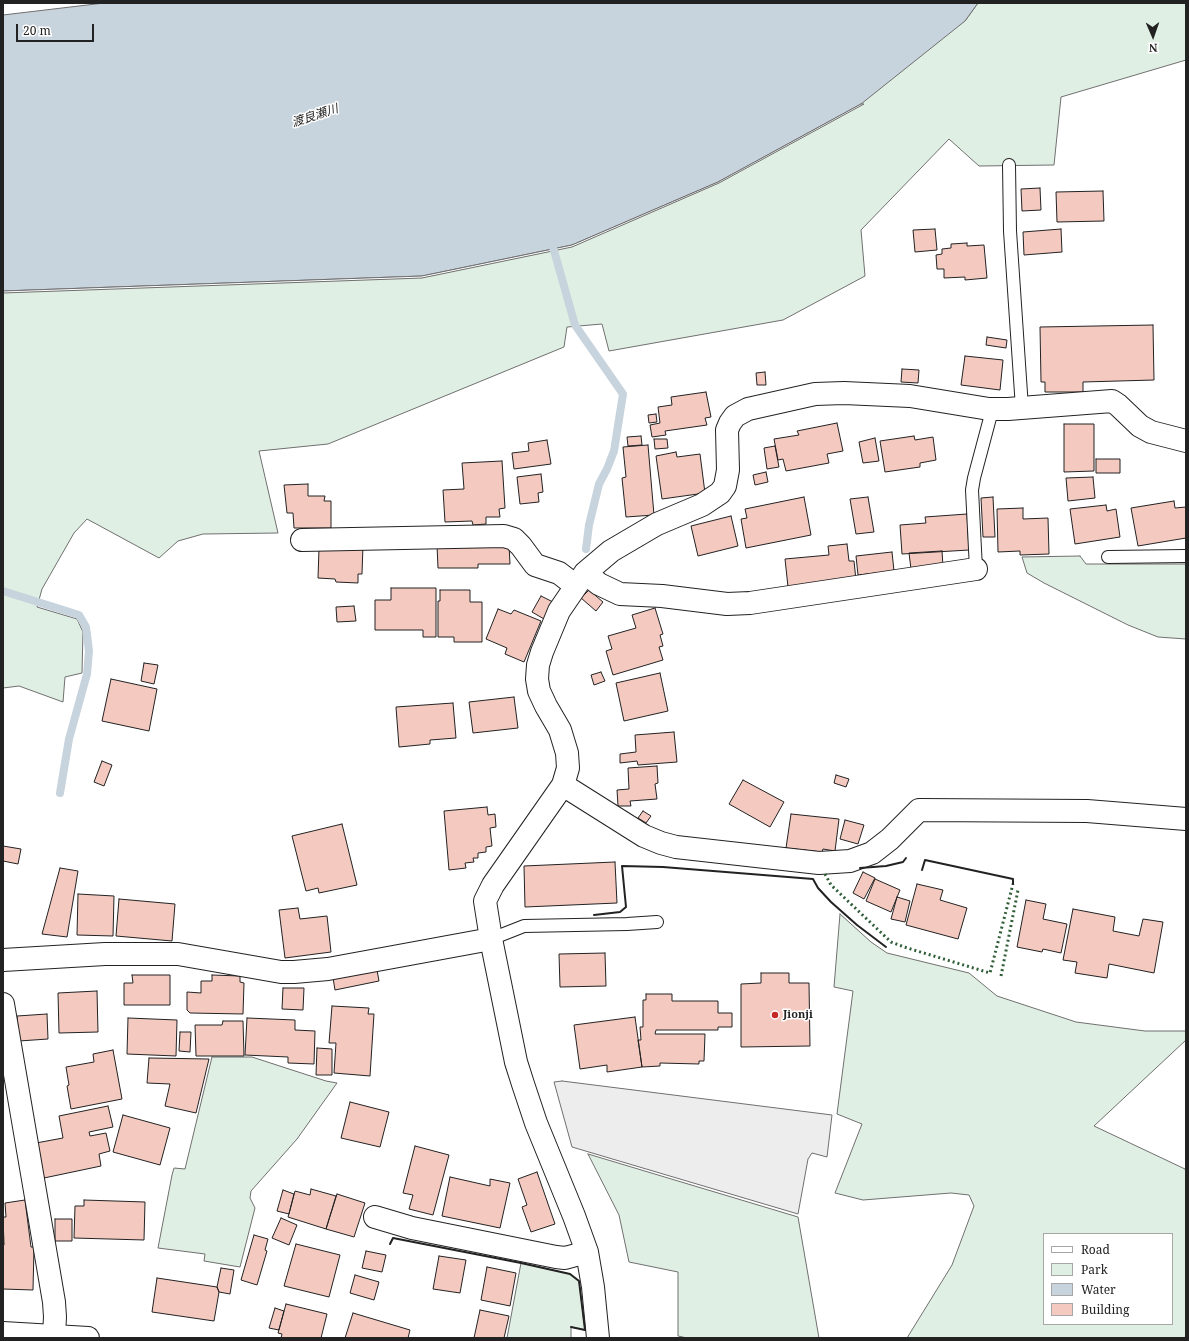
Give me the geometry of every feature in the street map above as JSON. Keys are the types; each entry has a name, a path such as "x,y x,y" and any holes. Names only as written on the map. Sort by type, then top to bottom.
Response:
{"street":[{"path":"598,1338 593,1287 587,1252 522,1084 516,1062 491,939 485,901 488,893 563,785 568,768 567,753 560,730 546,706 539,690 537,679 538,665 542,652 559,611 580,580 611,551 657,524 702,505 720,493 725,486 728,470 727,430 735,416 748,409 815,394 844,393 910,396 989,409 1112,401 1118,404 1140,426 1151,432 1186,441"},
{"path":"302,540 504,536 514,539 535,565 580,580 599,584 620,594 662,596 727,604 750,603 976,569"},
{"path":"563,785 644,836 661,843 676,847 819,863 850,861 872,853 890,839 919,810 1086,811 1186,819"},
{"path":"3,960 105,954 178,954 281,972 294,972 328,969 491,939"},
{"path":"3,1004 7,1058 54,1302 55,1317 62,1336"},
{"path":"376,1217 412,1228 556,1257 565,1258 587,1252"},
{"path":"3,1333 88,1338"}],"lane":[{"path":"1009,165 1010,231 1022,408"},
{"path":"976,569 972,490 990,418 989,409"},
{"path":"1108,557 1186,556"},
{"path":"491,939 524,926 657,922"}],"green space":[{"path":"978,3 1186,3 1186,60 1061,97 1054,165 979,166 949,139 861,230 865,276 783,320 609,351 602,324 567,327 564,347 328,444 259,451 278,533 203,534 178,541 159,558 87,519 74,533 42,589 37,607 77,619 83,632 82,673 65,677 63,702 19,686 3,688 3,291 572,245 965,21"},
{"path":"1080,556 1086,564 1186,564 1186,639 1158,637 1128,625 1044,583 1027,573 1022,557"},
{"path":"840,914 871,942 887,953 969,973 997,996 1076,1022 1145,1031 1186,1031 1186,1040 1094,1126 1185,1169 1186,1171 1186,1337 907,1338 952,1265 974,1206 969,1195 951,1193 863,1200 835,1193 862,1124 837,1114 853,991 834,987"},
{"path":"212,1057 252,1057 326,1081 337,1083 297,1139 251,1191 250,1198 255,1208 240,1267 204,1261 205,1254 158,1248 172,1175 174,1168 185,1169"},
{"path":"588,1154 798,1217 819,1338 687,1338 678,1336 678,1272 629,1262 619,1215"},
{"path":"521,1263 570,1274 579,1281 585,1330 571,1327 571,1338 507,1338"}],"shaded area":[{"path":"562,1081 832,1115 827,1157 812,1153 808,1159 798,1214 572,1147 554,1082"}],"water":[{"name":"渡良瀬川","path":"104,3 978,3 965,21 861,104 718,182 572,245 422,276 3,291 3,15"}],"pier":[{"path":"861,104 864,104 719,183 572,247 422,278 3,293 3,291 422,276 572,245 718,182"}],"building":[{"path":"1040,188 1041,210 1022,211 1021,189"},
{"path":"1103,191 1104,221 1057,222 1056,192"},
{"path":"935,229 937,250 915,252 913,230"},
{"path":"1061,229 1062,252 1024,255 1023,232"},
{"path":"967,243 967,246 984,245 987,278 965,280 965,277 944,278 944,269 937,269 936,255 942,254 942,249 951,248 951,244"},
{"path":"1153,325 1154,380 1083,382 1083,392 1045,392 1045,382 1041,382 1040,327"},
{"path":"987,337 1007,340 1006,348 986,345"},
{"path":"965,356 1003,360 1000,390 961,385"},
{"path":"902,369 919,370 918,383 901,382"},
{"path":"765,372 766,385 757,385 756,373"},
{"path":"706,392 711,417 705,418 707,425 665,431 666,435 652,437 650,425 660,423 658,407 672,405 671,397"},
{"path":"656,414 657,422 649,423 648,415"},
{"path":"837,423 843,451 827,454 829,463 786,471 783,459 778,460 774,439 799,435 797,431"},
{"path":"1064,424 1094,424 1094,471 1064,472"},
{"path":"641,436 642,445 628,446 627,437"},
{"path":"914,436 915,440 933,437 936,460 920,463 920,467 885,472 880,441"},
{"path":"875,438 879,461 863,463 859,442"},
{"path":"654,439 667,439 668,448 655,449"},
{"path":"547,440 551,464 514,469 512,453 529,451 528,443"},
{"path":"648,445 654,515 626,517 622,478 626,477 623,447"},
{"path":"775,446 779,467 767,469 764,448"},
{"path":"676,452 677,457 700,454 705,493 662,499 656,456"},
{"path":"1096,459 1120,459 1120,473 1096,473"},
{"path":"502,461 505,508 499,509 500,517 486,517 486,524 473,525 472,521 445,522 443,490 464,489 462,463"},
{"path":"766,472 768,482 755,485 753,475"},
{"path":"541,474 543,492 538,493 539,502 520,504 517,477"},
{"path":"1093,477 1095,498 1068,501 1066,478"},
{"path":"308,484 308,496 325,496 324,501 331,501 331,528 294,528 293,513 287,513 284,485"},
{"path":"804,497 811,535 746,548 741,519 747,518 745,509"},
{"path":"868,497 874,532 856,534 850,499"},
{"path":"993,497 995,537 983,537 981,498"},
{"path":"1174,501 1175,508 1186,507 1186,538 1138,546 1131,508"},
{"path":"1106,505 1107,511 1116,509 1120,537 1075,544 1070,509"},
{"path":"1023,508 1023,519 1048,518 1049,554 1020,555 1020,551 998,552 997,509"},
{"path":"967,514 969,550 902,554 900,525 926,523 925,517"},
{"path":"731,516 738,546 698,556 691,526"},
{"path":"847,544 849,561 854,561 856,580 788,587 785,559 829,555 828,546"},
{"path":"363,545 362,574 358,574 358,583 336,582 335,579 318,578 319,548"},
{"path":"437,545 509,545 510,564 478,564 478,568 438,568"},
{"path":"942,551 943,566 911,569 909,553"},
{"path":"892,552 894,571 858,575 856,556"},
{"path":"391,588 436,588 436,637 423,637 423,630 375,630 375,600 391,600"},
{"path":"440,590 470,590 470,602 482,602 482,642 454,642 454,637 438,637 438,601 440,601"},
{"path":"589,590 603,602 596,611 581,598"},
{"path":"541,596 553,602 544,619 532,612"},
{"path":"354,606 356,621 337,622 336,607"},
{"path":"655,608 663,634 660,635 663,646 659,647 663,660 613,675 606,651 612,649 608,636 636,628 632,615"},
{"path":"498,609 511,614 514,610 541,621 524,662 505,654 507,648 486,639"},
{"path":"144,663 158,665 154,684 141,681"},
{"path":"601,672 605,681 594,685 591,675"},
{"path":"660,673 668,711 624,721 616,683"},
{"path":"111,679 157,689 149,731 102,721"},
{"path":"514,697 518,728 473,733 469,702"},
{"path":"453,703 456,738 430,740 430,744 399,747 396,707"},
{"path":"674,732 677,762 638,765 637,761 620,763 620,754 636,752 635,735"},
{"path":"102,761 112,765 104,786 94,782"},
{"path":"657,766 658,783 655,784 657,799 630,801 631,806 618,806 617,790 629,789 628,768"},
{"path":"836,775 849,779 846,787 834,783"},
{"path":"743,780 784,802 770,827 729,804"},
{"path":"487,807 488,815 495,814 496,827 490,828 492,846 486,847 486,852 478,853 478,858 473,858 474,862 465,863 466,868 449,870 444,811"},
{"path":"643,811 651,816 646,823 638,818"},
{"path":"791,814 839,819 835,851 823,849 822,852 786,848"},
{"path":"845,820 864,825 858,844 840,839"},
{"path":"342,824 357,885 319,893 318,888 306,891 292,836"},
{"path":"3,846 21,849 18,864 3,861"},
{"path":"615,862 617,903 525,907 524,866"},
{"path":"60,868 78,871 67,937 42,934"},
{"path":"863,872 875,878 864,899 853,893"},
{"path":"875,879 900,890 891,912 866,901"},
{"path":"917,884 943,890 940,900 967,908 958,939 906,925"},
{"path":"78,894 114,896 113,936 77,935"},
{"path":"897,897 910,901 905,922 891,919"},
{"path":"119,899 175,904 172,941 116,936"},
{"path":"1026,900 1046,904 1043,919 1067,924 1061,953 1043,949 1042,952 1017,947"},
{"path":"298,908 300,919 327,916 331,952 285,958 279,910"},
{"path":"1073,909 1115,917 1113,931 1139,936 1143,919 1163,922 1154,973 1109,964 1107,978 1075,973 1077,962 1063,960"},
{"path":"605,953 606,986 560,987 559,954"},
{"path":"377,970 379,981 335,990 333,978"},
{"name":"Jionji","path":"761,973 789,973 789,983 809,983 810,1046 741,1047 741,984 761,983"},
{"path":"132,975 170,975 170,1005 124,1005 124,983 133,983"},
{"path":"212,975 240,976 240,982 244,983 243,1014 190,1013 187,1010 187,992 201,993 201,981 212,981"},
{"path":"283,988 304,988 303,1010 282,1009"},
{"path":"97,991 98,1032 59,1033 58,993"},
{"path":"646,994 672,994 672,1001 718,1001 718,1013 732,1013 732,1027 718,1027 718,1030 656,1030 655,1034 705,1034 704,1061 699,1061 699,1064 660,1063 660,1066 642,1067 638,1040 641,1040 640,1027 643,1027 643,1000 646,1000"},
{"path":"332,1006 369,1008 368,1014 374,1014 370,1076 334,1073 336,1043 329,1043"},
{"path":"47,1014 48,1039 19,1041 17,1016"},
{"path":"635,1017 642,1067 607,1072 607,1065 580,1069 574,1025"},
{"path":"128,1018 177,1020 176,1056 127,1054"},
{"path":"247,1018 295,1020 295,1030 315,1031 314,1064 288,1063 288,1057 245,1055"},
{"path":"223,1021 243,1021 244,1056 196,1056 195,1025 222,1025"},
{"path":"180,1032 191,1032 190,1052 179,1051"},
{"path":"317,1048 332,1049 332,1075 316,1075"},
{"path":"113,1050 122,1099 71,1109 67,1086 69,1085 66,1067 94,1062 93,1054"},
{"path":"149,1058 209,1059 196,1113 165,1106 170,1084 147,1083"},
{"path":"350,1102 389,1112 380,1147 341,1138"},
{"path":"108,1106 113,1127 89,1132 90,1136 106,1133 110,1151 99,1154 101,1166 44,1178 36,1143 63,1138 59,1116"},
{"path":"123,1115 170,1128 160,1165 113,1152"},
{"path":"415,1146 449,1155 433,1215 409,1209 413,1195 403,1193"},
{"path":"537,1172 555,1224 531,1232 522,1207 527,1205 518,1179"},
{"path":"450,1177 490,1186 490,1179 510,1183 500,1228 442,1216"},
{"path":"311,1189 336,1196 326,1229 288,1217 295,1191 310,1195"},
{"path":"283,1190 294,1194 289,1214 277,1211"},
{"path":"337,1194 365,1203 354,1237 326,1229"},
{"path":"25,1200 31,1247 34,1247 33,1290 3,1289 3,1217 6,1217 5,1203"},
{"path":"84,1200 145,1202 144,1240 74,1238 75,1206 84,1206"},
{"path":"281,1218 297,1225 289,1245 272,1238"},
{"path":"55,1219 72,1219 72,1241 55,1241"},
{"path":"254,1235 268,1239 265,1250 267,1251 257,1285 241,1280"},
{"path":"296,1244 340,1255 329,1297 284,1286"},
{"path":"366,1251 386,1255 382,1272 362,1268"},
{"path":"439,1256 466,1260 460,1293 433,1289"},
{"path":"487,1267 516,1273 510,1306 481,1300"},
{"path":"221,1268 234,1270 230,1294 219,1292 217,1287"},
{"path":"355,1275 379,1282 374,1300 350,1293"},
{"path":"157,1278 217,1287 219,1292 214,1321 152,1312"},
{"path":"286,1304 327,1314 321,1338 281,1338 282,1334 278,1333"},
{"path":"275,1308 284,1311 279,1330 269,1328"},
{"path":"480,1310 509,1316 504,1338 474,1338"},
{"path":"353,1313 410,1330 408,1338 345,1338"}],"waterway":[{"path":"551,240 575,325 623,394 614,451 599,484 589,525 586,549"},
{"path":"3,591 79,615 86,627 89,651 87,674 69,739 60,793"}],"hedge":[{"path":"825,874 831,885 891,942 990,973 1013,884"},
{"path":"1001,976 1018,890"}],"wall":[{"path":"860,868 886,866 903,862 906,858"},
{"path":"922,870 925,860 1013,879 1013,884"},
{"path":"594,915 620,912 626,907 622,866 663,867 813,879 818,888 831,902 857,925 886,947"},
{"path":"390,1244 393,1238 570,1274 579,1281 585,1330 571,1327"}],"place":[{"name":"Jionji","path":"775,1015"}]}
